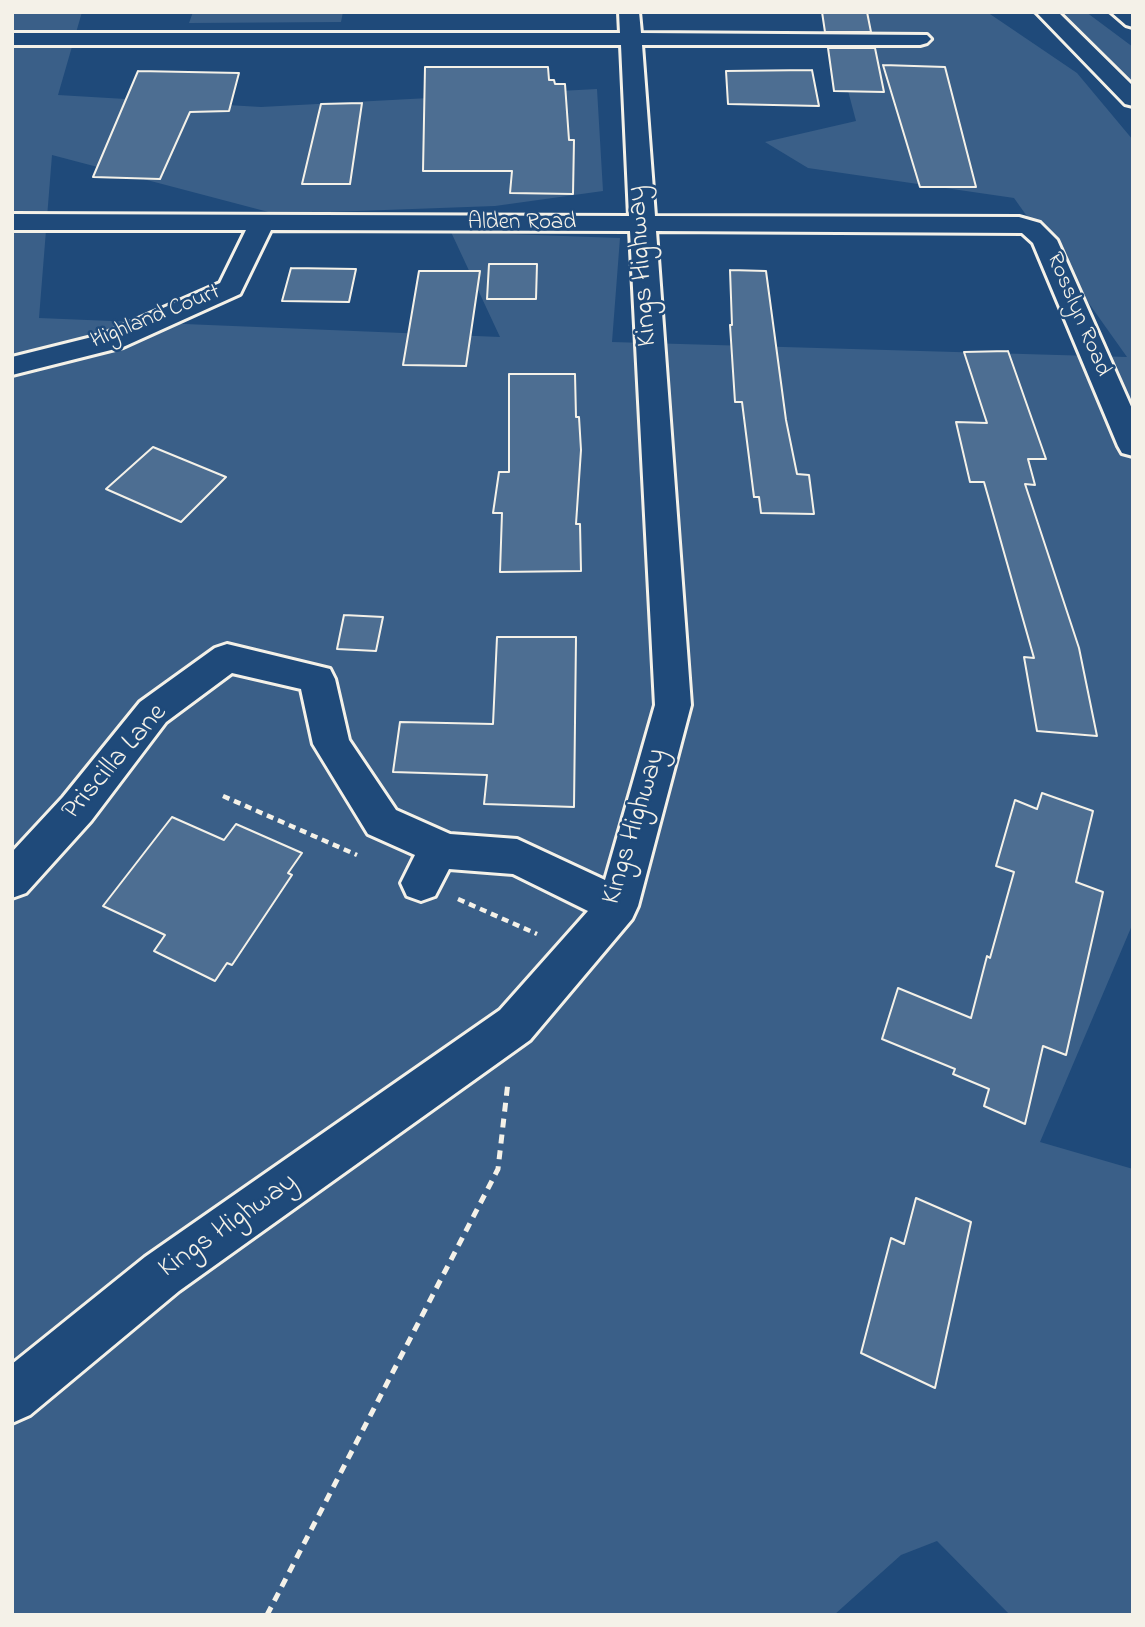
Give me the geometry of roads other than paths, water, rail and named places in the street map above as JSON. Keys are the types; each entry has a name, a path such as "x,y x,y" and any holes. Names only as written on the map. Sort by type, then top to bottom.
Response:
{"main road":[{"path":"1046,12 1133,99"},
{"path":"1121,12 1133,21"},
{"path":"12,39 630,26 920,39"},
{"name":"Kings Highway","path":"12,1397 162,1274 515,1025 618,906 673,705 630,26"},
{"name":"Alden Road","path":"12,222 1008,224 1031,228"},
{"name":"Highland Court","path":"12,366 113,341 230,288 262,223"},
{"name":"Rosslyn Road","path":"1031,228 1044,240 1133,446"},
{"name":"Priscilla Lane","path":"12,880 77,809 153,712 227,658 317,679 331,744 382,822 447,851 517,857 618,906"},
{"path":"421,883 440,848"}]}
